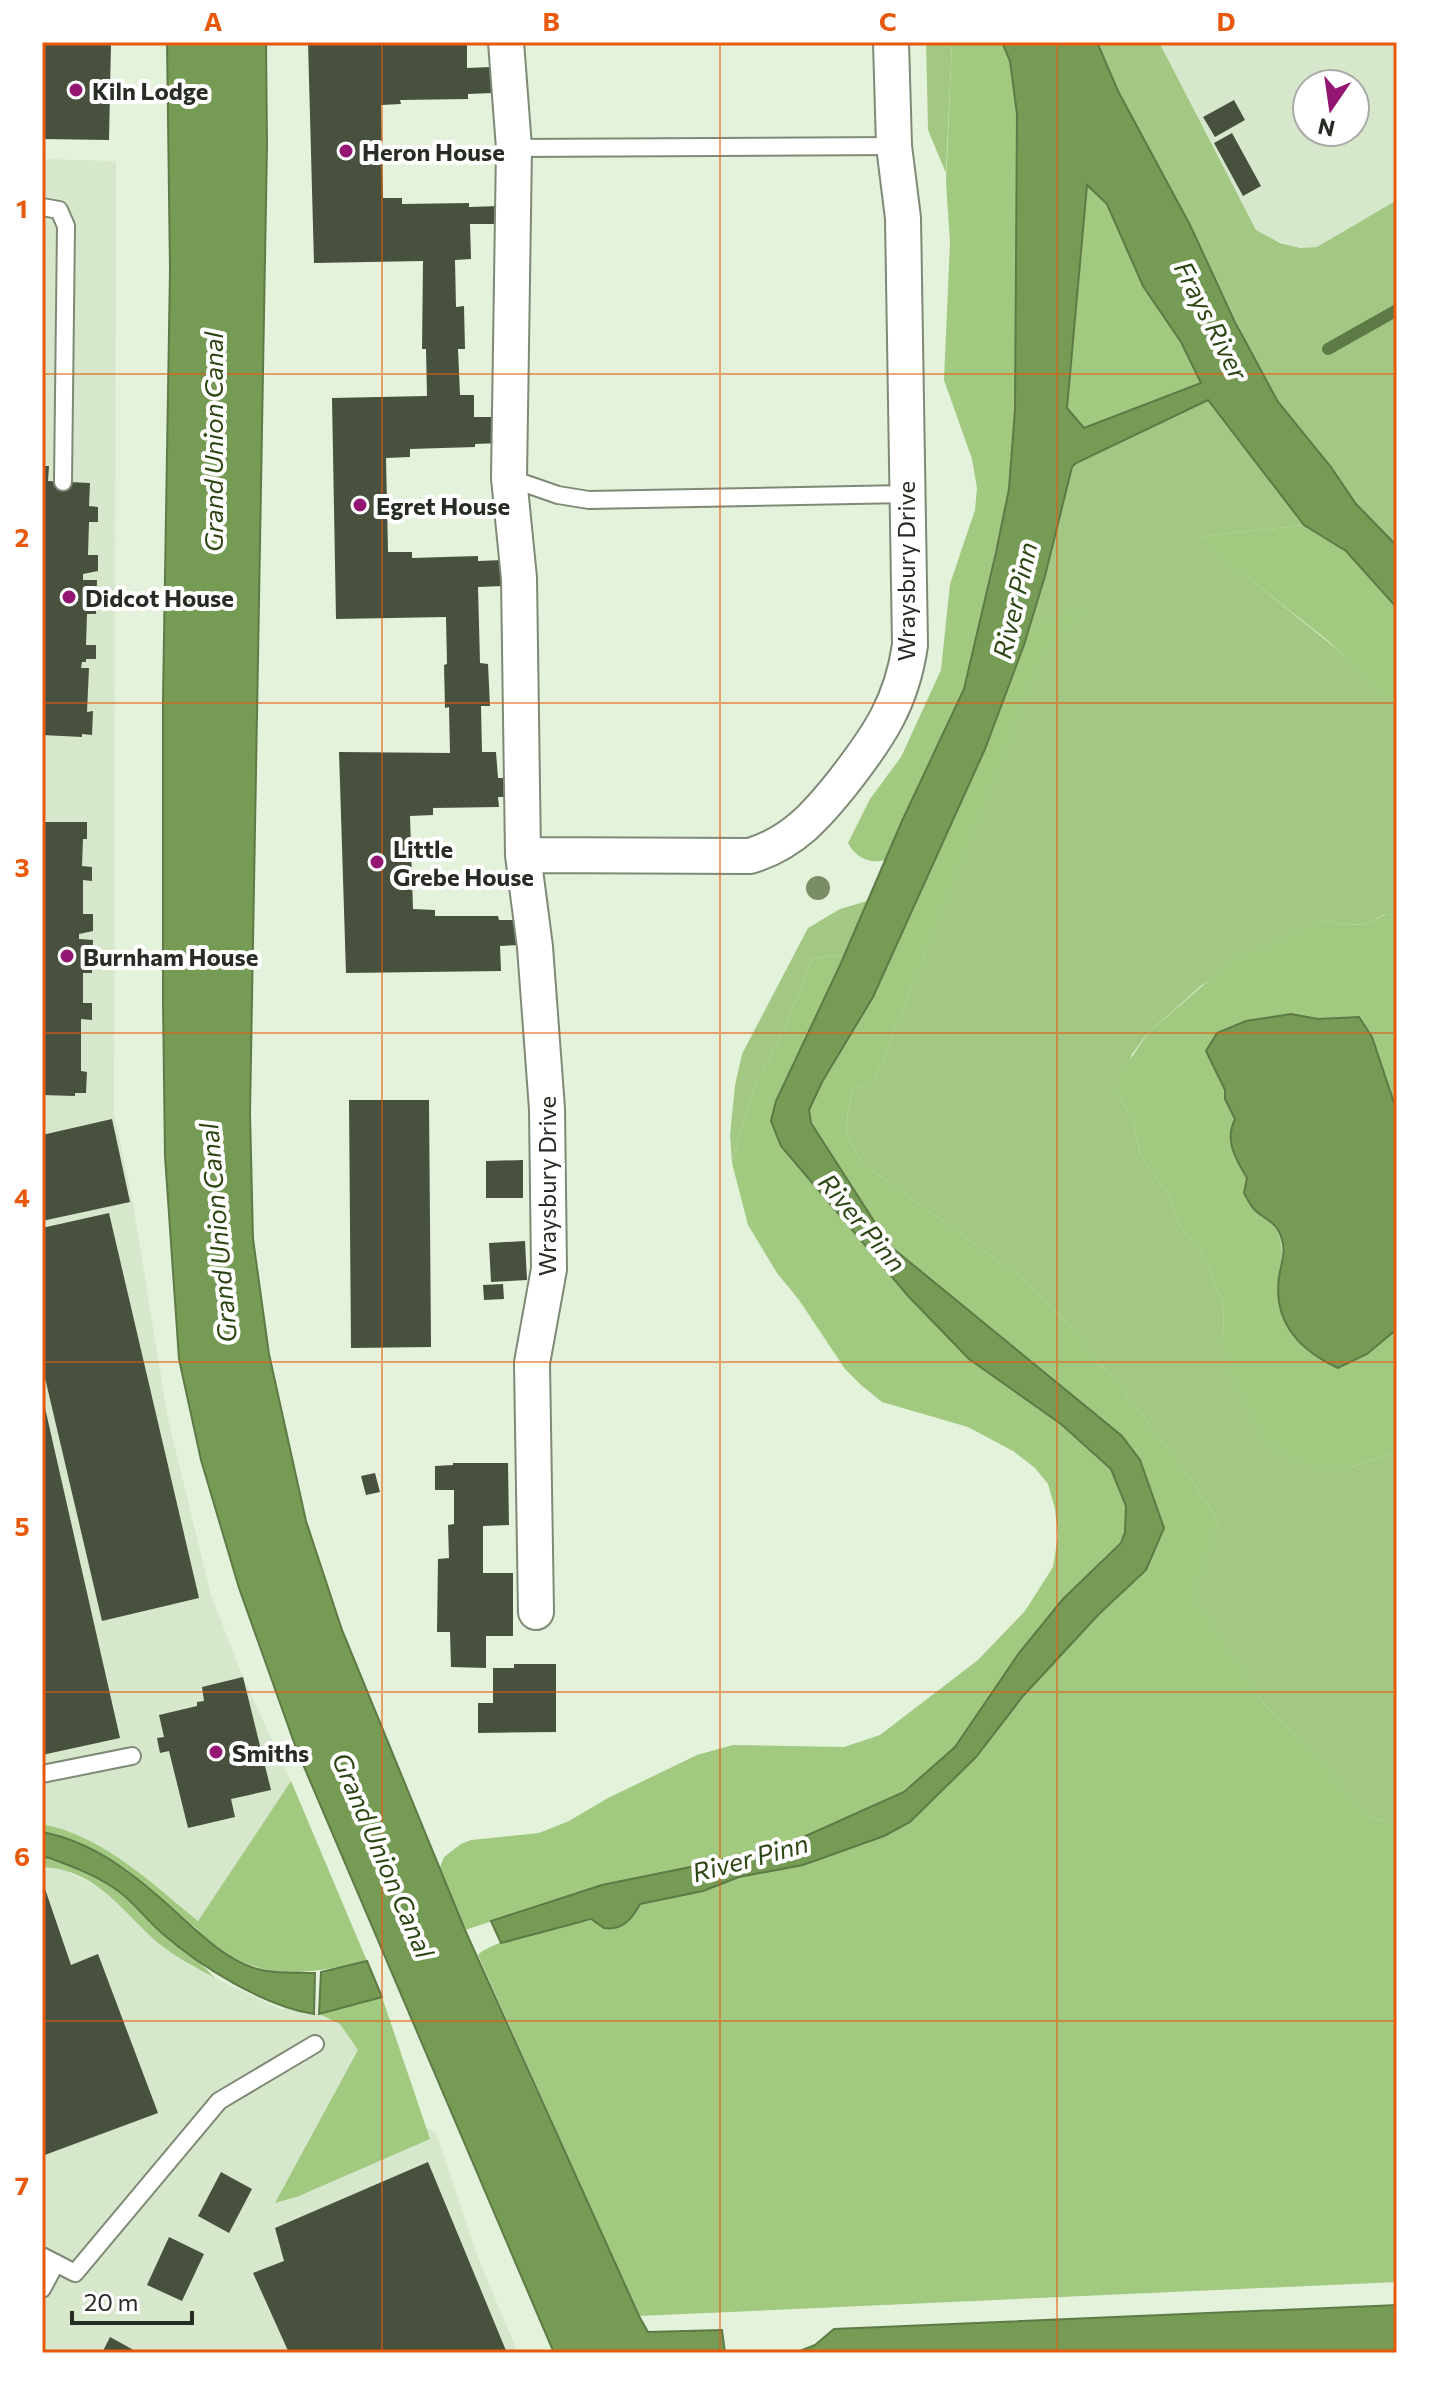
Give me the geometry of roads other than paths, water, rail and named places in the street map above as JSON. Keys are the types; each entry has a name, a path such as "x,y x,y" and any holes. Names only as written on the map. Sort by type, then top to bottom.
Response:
{"street":[{"name":"Wraysbury Drive","path":"506,42 514,148 509,478 519,578 523,855 535,947 547,1109 549,1269 532,1363 536,1612"},
{"name":"Wraysbury Drive","path":"523,855 750,856 780,845 819,813 880,733 900,691 910,645 903,218 894,146 891,42"}],"lane":[{"path":"514,148 894,146"},
{"path":"42,207 59,210 66,226 63,482"},
{"path":"509,478 558,495 589,500 906,494"},
{"path":"42,1774 132,1756"},
{"path":"42,2289 49,2260 75,2273 219,2101 315,2044"}],"water":[{"name":"Grand Union Canal","path":"167,42 266,42 267,144 250,1113 253,1239 269,1354 306,1521 342,1630 465,1930 639,2316 648,2332 722,2330 725,2353 554,2353 296,1748 239,1588 201,1460 179,1359 165,1156 163,699 170,270"},
{"path":"1002,42 1097,42 1118,91 1190,225 1235,322 1278,402 1331,467 1356,504 1397,546 1397,608 1346,551 1304,525 1208,400 1076,463 1072,467 1024,645 985,749 873,997 822,1082 809,1110 811,1123 890,1246 1122,1436 1140,1460 1164,1528 1146,1570 1099,1614 1023,1696 976,1757 910,1822 884,1836 803,1865 739,1877 703,1891 640,1904 630,1919 616,1928 604,1928 591,1919 501,1943 491,1921 602,1885 710,1863 799,1839 904,1792 955,1747 1019,1653 1063,1599 1121,1543 1125,1532 1126,1506 1111,1469 1061,1424 969,1359 909,1297 781,1146 771,1121 776,1101 964,689 996,552 1009,489 1015,409 1017,114 1010,61","holes":["1087,185 1107,204 1143,286 1181,342 1201,383 1084,428 1067,408"]},
{"path":"1291,1014 1318,1019 1359,1017 1372,1037 1397,1112 1397,1329 1367,1354 1338,1368 1311,1353 1285,1321 1278,1293 1282,1240 1277,1228 1254,1209 1244,1193 1247,1178 1235,1157 1231,1142 1235,1119 1206,1051 1217,1033 1246,1021"},
{"path":"42,1832 81,1844 116,1863 213,1945 243,1964 269,1971 315,1973 314,2014 275,2003 214,1972 178,1947 114,1888 73,1867 47,1857 42,1859"},
{"path":"367,1961 382,1997 319,2014 321,1972"},
{"path":"1397,2305 1397,2353 795,2353 815,2345 834,2329"}],"waterway":[{"path":"1328,349 1397,310"}],"place":[{"name":"Kiln Lodge","path":"76,90"},
{"name":"Heron House","path":"346,151"},
{"name":"Egret House","path":"360,505"},
{"name":"Didcot House","path":"69,597"},
{"name":"Little Grebe House","path":"377,862"},
{"name":"Burnham House","path":"67,956"},
{"name":"Smiths","path":"216,1752"}],"water label":[{"name":"Frays River","path":"1212,320"},
{"name":"River Pinn","path":"1014,600"},
{"name":"River Pinn","path":"863,1222"},
{"name":"River Pinn","path":"750,1857"}]}
